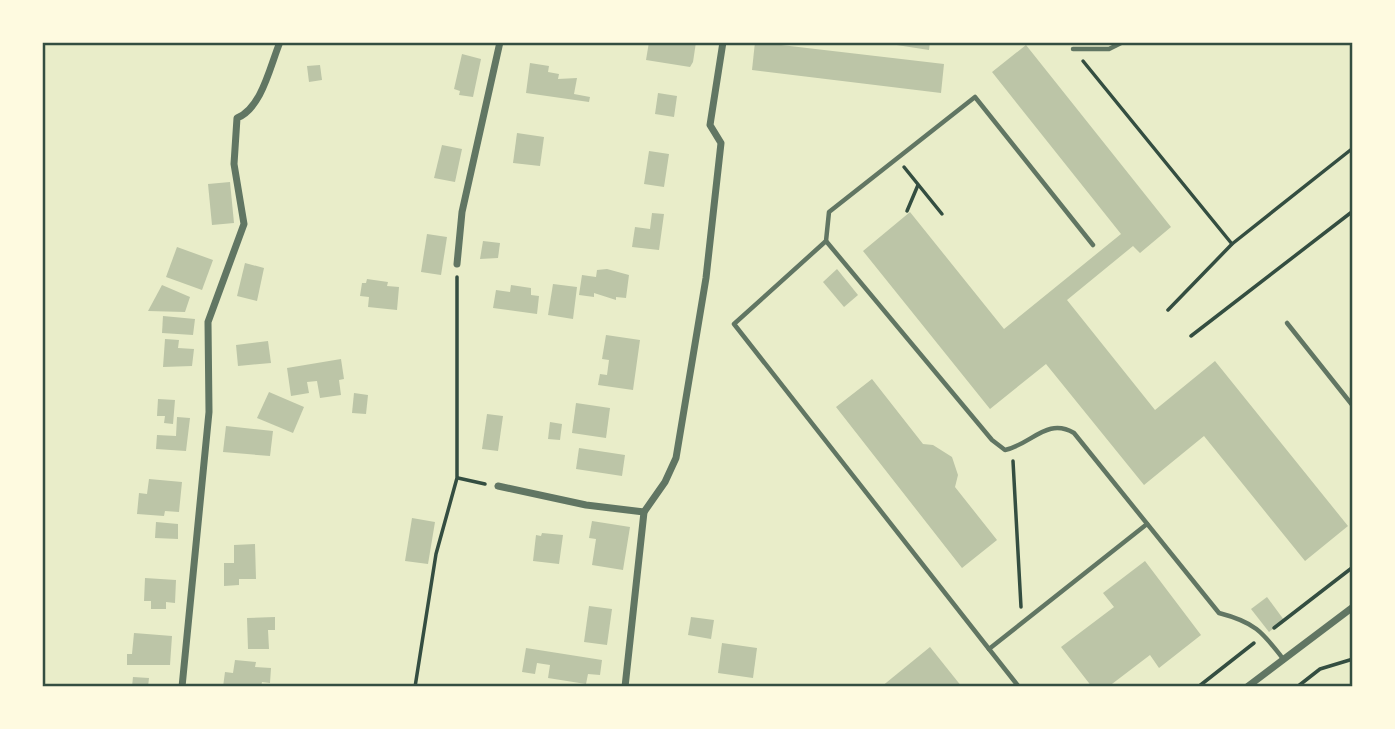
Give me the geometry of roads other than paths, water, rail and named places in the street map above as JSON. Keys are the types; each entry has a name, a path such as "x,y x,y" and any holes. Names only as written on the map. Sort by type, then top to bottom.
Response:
{"street":[{"path":"182,687 209,412 208,322 244,224 234,164 237,118 247,114 255,104 280,42"},
{"path":"457,264 462,212 500,42"},
{"path":"625,687 644,512 665,482 676,458 704,292 721,143 710,125 723,42"},
{"path":"498,486 586,505 644,512"},
{"path":"1247,687 1353,607"}],"lane":[{"path":"1073,49 1109,49 1123,42"},
{"path":"1019,687 734,324 826,241 829,212 975,97 1093,245"},
{"path":"826,241 992,440 1005,450 1021,447 1046,428 1063,427 1074,433 1219,613 1247,620 1265,635 1284,660"},
{"path":"1287,323 1353,406"},
{"path":"989,649 1147,524"}]}
